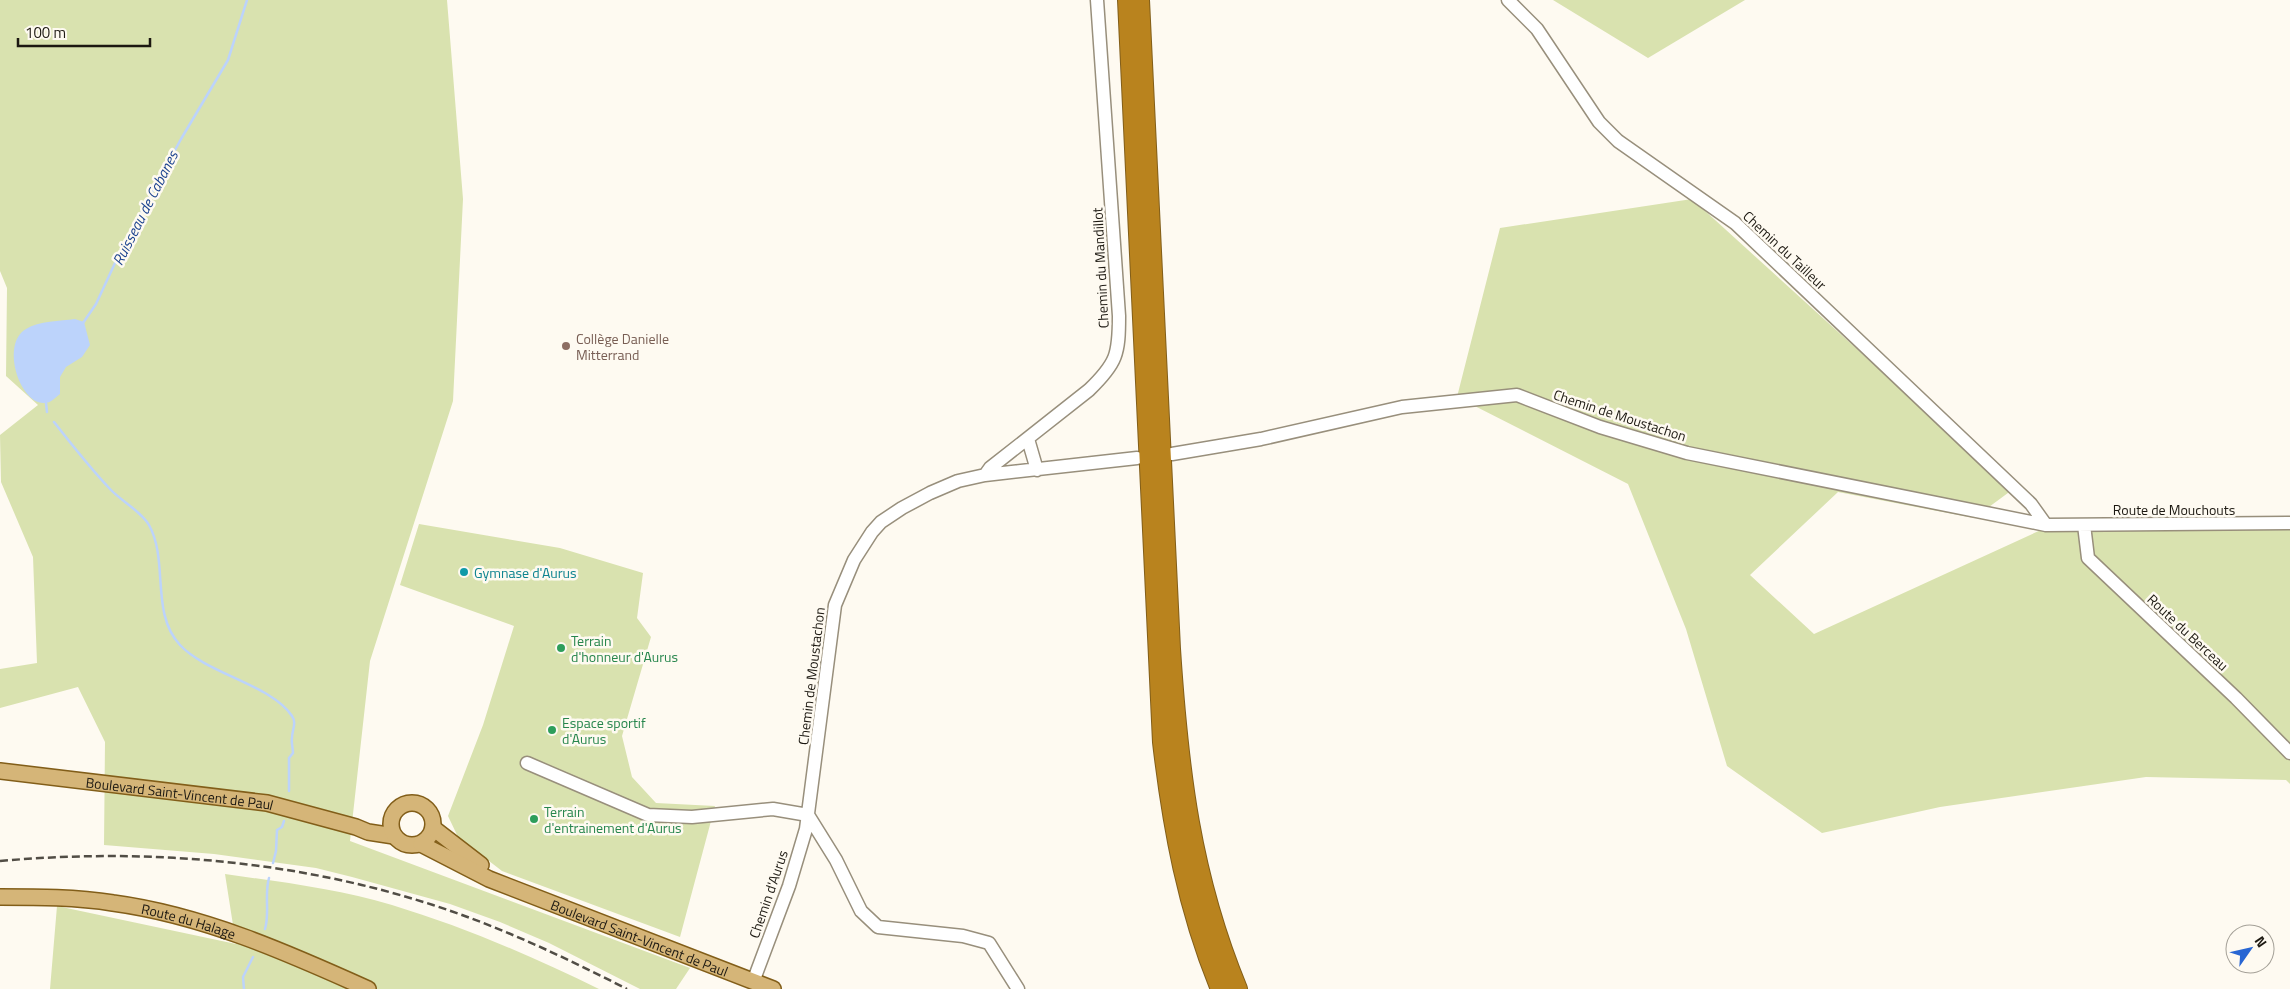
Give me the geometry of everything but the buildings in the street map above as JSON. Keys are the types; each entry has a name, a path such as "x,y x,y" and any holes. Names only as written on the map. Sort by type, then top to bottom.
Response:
{"highway":[{"path":"1127,0 1162,742 1172,821 1186,889 1198,930 1220,989"},
{"path":"1140,0 1171,649 1179,756 1184,799 1201,881 1211,919 1238,989"}],"main road":[{"name":"Boulevard Saint-Vincent de Paul","path":"0,771 267,803 368,832 394,836"},
{"path":"406,804 415,804 426,809 430,814 432,828 430,834 421,844 406,845 394,836 391,830 391,818 400,807 406,804"},
{"name":"Boulevard Saint-Vincent de Paul","path":"356,827 391,818"},
{"name":"Boulevard Saint-Vincent de Paul","path":"432,828 506,884"},
{"name":"Boulevard Saint-Vincent de Paul","path":"421,844 489,879 773,989"},
{"name":"Route du Halage","path":"0,897 44,897 114,903 172,916 219,928 289,954 368,989"}],"street":[{"name":"Chemin du Mandillot","path":"984,475 990,468 1089,390 1104,376 1116,359 1119,340 1097,0"},
{"name":"Chemin du Tailleur","path":"1508,0 1537,29 1599,122 1618,141 1735,223 2053,525"},
{"name":"Chemin de Moustachon","path":"1172,454 1261,439 1402,407 1517,395 1600,427 1687,453 2053,525"},
{"path":"1028,438 1037,470"},
{"name":"Chemin de Moustachon","path":"808,815 834,606 854,560 872,532 902,508 958,481 984,475 1137,458"},
{"name":"Route de Mouchouts","path":"2053,525 2290,523"},
{"name":"Route du Berceau","path":"2084,525 2088,558 2236,698 2290,753"},
{"path":"527,763 648,815 692,817 773,809 808,815 836,860 861,911 878,927 963,936 989,943 1018,989"},
{"name":"Chemin d'Aurus","path":"753,982 788,886 806,830 808,815"}],"green space":[{"path":"0,0 447,0 463,199 453,401 370,661 350,841 690,968 676,989 640,989 549,943 500,922 450,904 352,877 316,868 214,854 104,845 105,742 78,687 0,708 0,669 37,663 33,557 1,482 0,435 38,405 6,376 7,288 0,271"},
{"path":"1553,0 1745,0 1648,58"},
{"path":"1692,199 2012,490 1974,518 1838,492 1750,575 1814,634 2065,519 2290,516 2290,784 2286,780 2146,777 1940,807 1822,833 1727,766 1686,629 1628,484 1457,397 1500,228"},
{"name":"Espace sportif d'Aurus","path":"419,524 560,548 643,573 637,618 651,637 622,736 632,777 656,803 715,806 680,937 502,871 458,837 448,816 483,725 514,626 400,585"},
{"path":"225,874 330,890 392,905 497,943 599,989 50,989 57,906 236,944"}],"water":[{"path":"75,319 84,322 90,345 82,357 66,367 60,377 60,394 46,403 35,401 27,394 16,372 14,347 18,337 26,329 37,324"}],"waterway":[{"name":"Ruisseau de Cabanes","path":"83,323 96,304 122,248 181,139 228,60 247,0"},
{"name":"Ruisseau de Cabanes","path":"46,403 47,412"},
{"name":"Ruisseau de Cabanes","path":"54,422 103,481 141,515 149,525 155,539 158,554 165,618 171,632 180,645 206,664 270,696 283,705 292,716 294,724 293,753 289,758 289,791"},
{"name":"Ruisseau de Cabanes","path":"273,863 276,851 277,830 282,827 284,821"},
{"name":"Ruisseau de Cabanes","path":"265,929 269,878"},
{"name":"Ruisseau de Cabanes","path":"244,989 243,977 253,957"}],"railway":[{"path":"0,861 55,857 164,857 219,861 327,877 433,905 483,923 532,943 627,989"}],"place":[{"name":"Collège Danielle Mitterrand","path":"566,346"},
{"name":"Gymnase d'Aurus","path":"464,572"},
{"name":"Terrain d'honneur d'Aurus","path":"561,648"},
{"name":"Espace sportif d'Aurus","path":"552,730"},
{"name":"Terrain d'entrainement d'Aurus","path":"534,819"}]}
